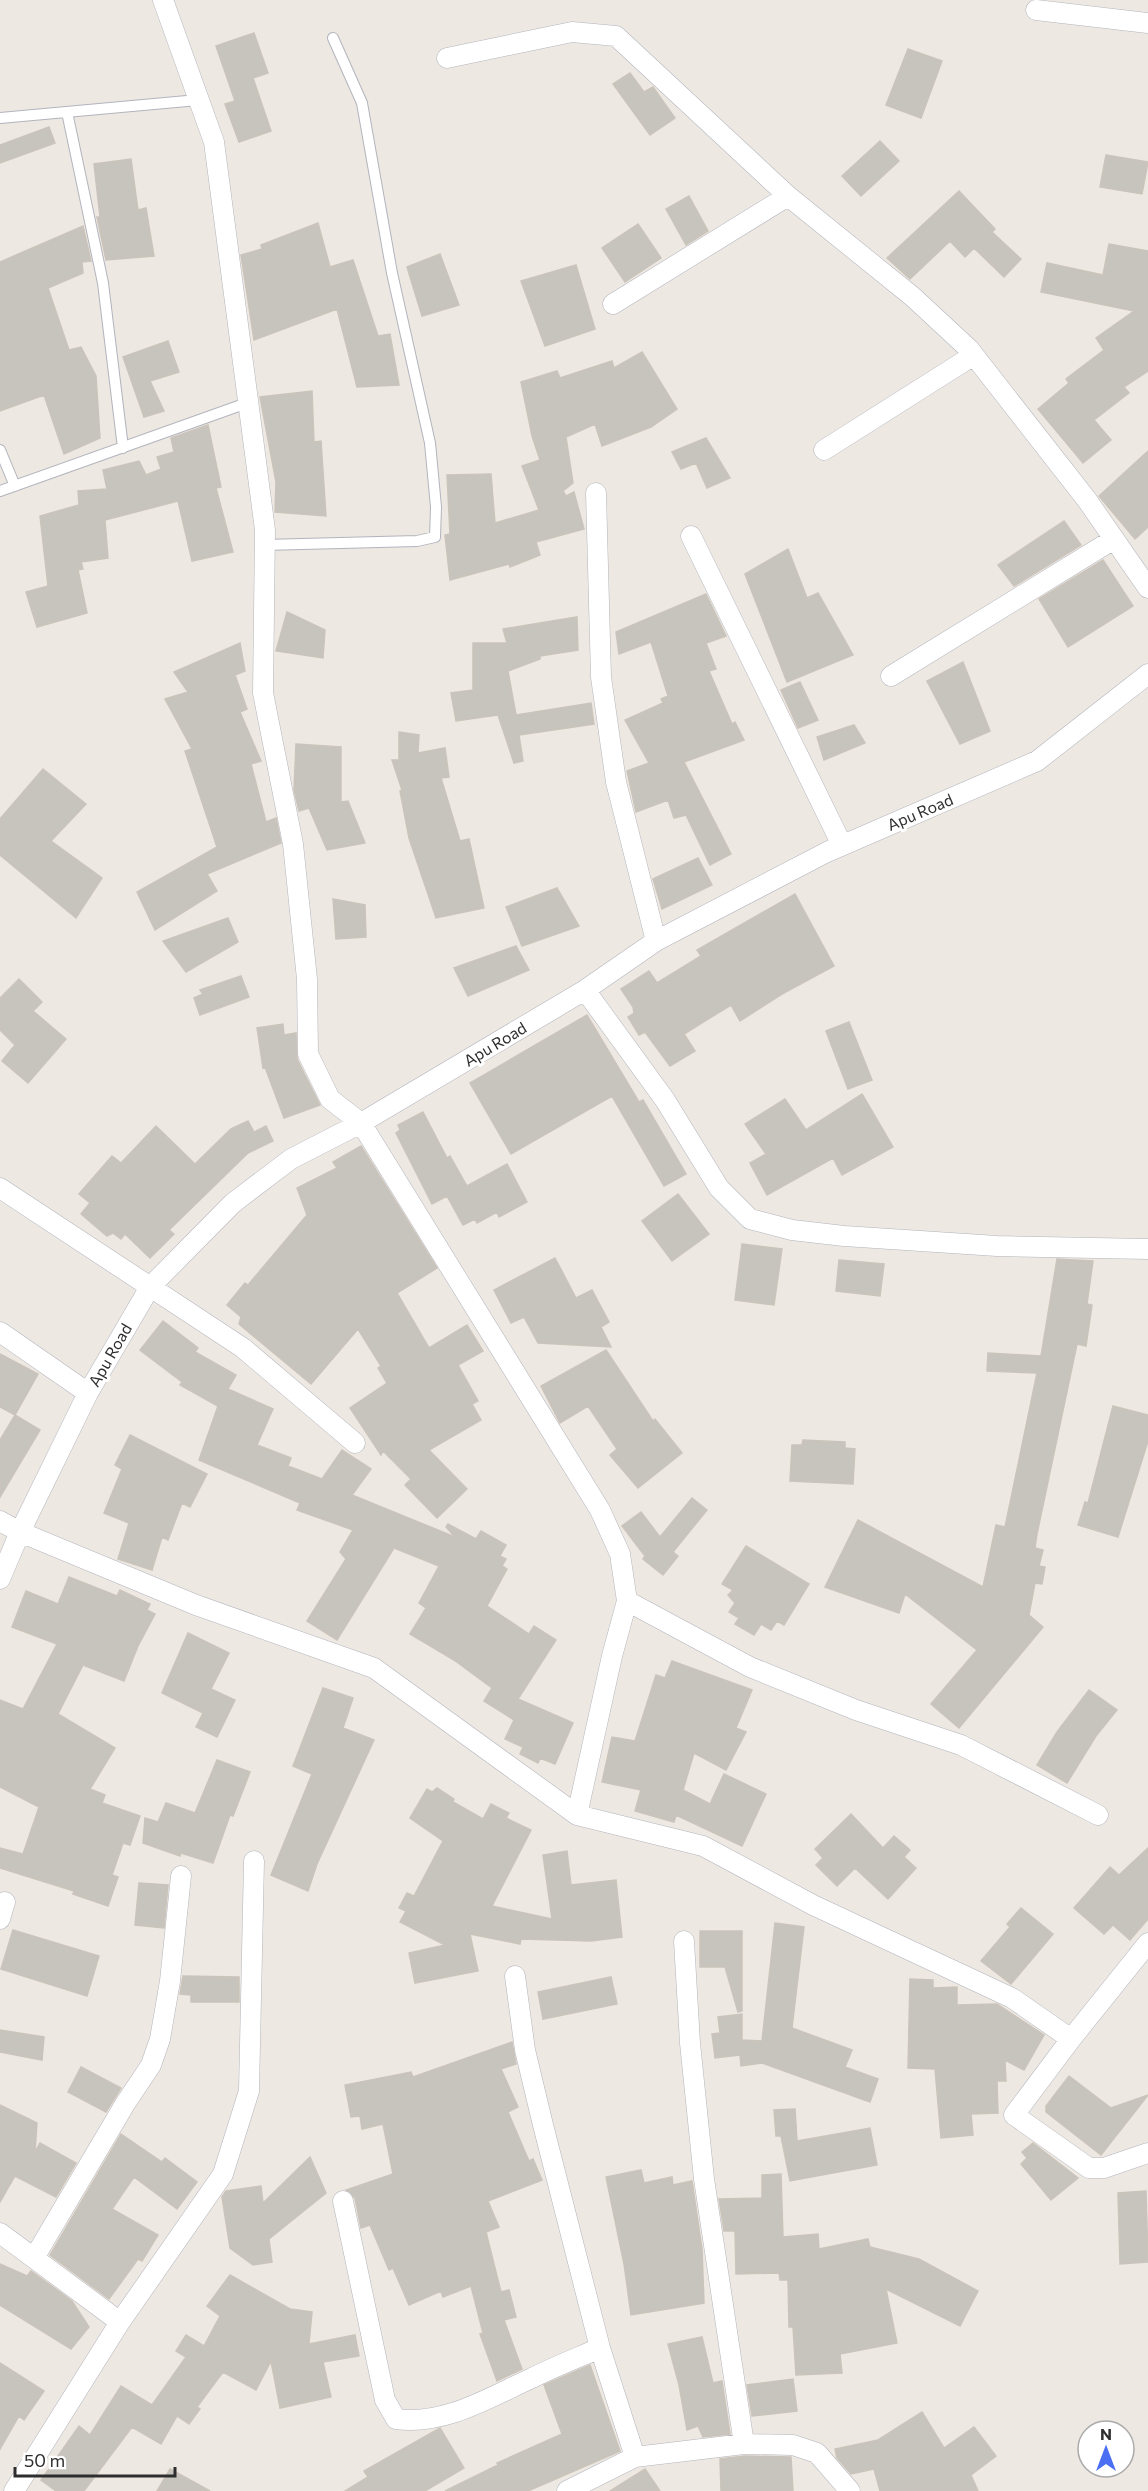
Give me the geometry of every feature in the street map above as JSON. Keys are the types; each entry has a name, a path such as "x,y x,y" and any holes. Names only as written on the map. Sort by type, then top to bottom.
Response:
{"street":[{"path":"163,0 214,142 265,530 263,693 293,844 307,979 308,1054 330,1099 361,1123 600,1510 620,1554 627,1601 612,1656 578,1815"},
{"path":"1036,10 1148,23"},
{"path":"447,58 572,32 615,36 788,196 913,297 974,356 1114,539 1148,588"},
{"path":"613,304 788,196"},
{"path":"824,450 974,356"},
{"path":"596,493 603,689 615,782 656,941"},
{"path":"691,536 842,845"},
{"path":"891,676 1114,539"},
{"name":"Apu Road","path":"0,1579 20,1532 88,1393 150,1287 233,1203 291,1159 361,1123 585,990 656,941 842,845 1037,761 1148,674"},
{"path":"585,990 665,1100 719,1188 750,1219 792,1230 844,1236 997,1246 1148,1249"},
{"path":"0,1188 243,1348 355,1443"},
{"path":"0,1332 88,1393"},
{"path":"0,1521 20,1532 196,1605 374,1668 578,1815 703,1846 813,1905 1012,1998 1071,2039"},
{"path":"627,1601 750,1667 856,1710 961,1745 1098,1815"},
{"path":"14,2491 120,2322 223,2174 249,2091 254,1861"},
{"path":"34,2258 125,2104 152,2065 160,2039 170,1981 181,1876"},
{"path":"684,1941 690,2043 704,2179 744,2444"},
{"path":"1148,1943 1014,2115 1089,2168 1104,2168 1148,2153"},
{"path":"515,1976 525,2050 600,2348 635,2457"},
{"path":"343,2201 385,2400 396,2419 415,2422 447,2415 482,2402 600,2348"},
{"path":"0,2233 120,2322"},
{"path":"567,2491 635,2457 744,2444 793,2445 817,2453 850,2491"}],"lane":[{"path":"264,545 417,541 435,537 436,507 430,443 392,273 362,103 333,38"},
{"path":"0,118 198,100"},
{"path":"67,112 103,283 123,448"},
{"path":"0,491 247,403"},
{"path":"0,450 15,486"}],"building":[{"path":"254,33 268,73 253,78 271,131 239,142 225,104 235,101 216,46"},
{"path":"908,49 942,61 921,118 886,105"},
{"path":"630,73 644,92 653,87 675,118 650,135 613,84"},
{"path":"49,127 55,143 0,163 0,145"},
{"path":"880,141 899,161 861,196 842,176"},
{"path":"1106,155 1148,162 1142,194 1100,187"},
{"path":"131,159 138,210 146,208 154,256 106,260 97,217 100,217 94,164"},
{"path":"959,191 995,229 992,232 1021,259 1004,277 974,248 965,257 950,241 910,279 887,258"},
{"path":"689,196 708,231 686,245 666,209"},
{"path":"318,223 330,267 353,260 378,336 390,334 399,385 357,387 337,309 254,340 241,255 262,249 261,245"},
{"path":"638,224 661,258 625,282 602,248"},
{"path":"83,226 91,261 82,262 83,273 48,288 69,350 81,347 96,376 100,438 64,454 44,395 0,411 0,262"},
{"path":"1109,244 1148,251 1148,371 1124,387 1129,393 1094,420 1111,440 1083,463 1038,409 1069,383 1066,379 1104,350 1096,338 1134,311 1041,292 1047,263 1103,275"},
{"path":"440,254 459,305 422,316 407,267"},
{"path":"576,265 595,329 545,346 521,281"},
{"path":"168,341 179,372 150,381 164,411 144,417 123,357"},
{"path":"642,352 677,409 651,427 602,446 595,424 566,437 573,483 563,491 566,496 574,492 584,529 536,542 540,555 510,567 509,564 450,580 445,535 450,534 447,475 491,474 495,523 539,510 522,466 540,460 532,436 521,382 557,371 560,378 612,361 614,368"},
{"path":"312,391 314,442 321,441 326,516 275,512 276,482 260,397"},
{"path":"208,425 221,487 216,488 233,552 192,561 178,501 105,520 108,558 81,562 83,569 78,570 87,613 37,627 26,592 48,586 40,516 79,505 78,491 107,489 103,470 139,461 146,475 161,469 157,457 174,452 171,438"},
{"path":"706,438 730,478 707,488 696,463 681,469 672,452"},
{"path":"1148,451 1148,527 1135,539 1099,496"},
{"path":"1064,521 1081,545 1014,586 998,565"},
{"path":"788,549 807,598 818,593 853,655 787,682 745,574"},
{"path":"1103,560 1133,606 1068,647 1039,599"},
{"path":"706,594 726,636 706,643 716,669 709,671 732,724 735,722 744,740 684,762 731,854 710,865 686,815 674,818 668,800 636,812 627,771 649,763 625,720 663,703 661,699 668,696 651,642 619,654 616,632"},
{"path":"287,612 325,630 323,658 276,651"},
{"path":"577,617 578,650 540,656 540,659 508,671 516,715 591,703 594,724 519,735 523,761 514,763 498,715 456,721 451,693 473,690 473,643 507,643 503,629"},
{"path":"240,643 245,671 235,675 247,709 240,712 261,761 251,764 266,822 276,818 281,843 207,874 217,891 155,930 137,892 217,847 185,751 192,749 165,699 188,692 174,672"},
{"path":"963,662 990,731 960,744 927,681"},
{"path":"800,682 818,720 798,728 781,690"},
{"path":"854,725 865,743 824,760 817,737"},
{"path":"399,732 419,735 418,753 445,748 449,777 441,778 460,841 469,839 484,908 436,918 409,838 400,791 402,790 392,760 399,760"},
{"path":"296,744 341,747 341,802 348,801 365,843 327,850 309,808 299,811 294,790"},
{"path":"43,769 86,804 51,841 102,878 76,918 0,855 0,819"},
{"path":"698,858 712,885 662,909 653,879"},
{"path":"557,888 579,926 522,946 506,907"},
{"path":"795,894 834,966 782,994 740,1021 731,1005 684,1034 695,1051 670,1066 645,1032 639,1035 628,1017 634,1013 633,1007 621,989 649,971 657,983 701,956 697,950"},
{"path":"333,899 365,905 366,937 336,939"},
{"path":"228,918 238,942 186,972 163,941"},
{"path":"516,946 529,970 468,996 454,968"},
{"path":"241,976 249,997 200,1015 194,998 203,994 200,990"},
{"path":"19,979 42,1002 33,1011 66,1039 28,1083 2,1061 15,1045 0,1030 0,998"},
{"path":"587,1015 639,1102 643,1100 686,1174 664,1186 612,1096 511,1154 470,1083"},
{"path":"849,1022 872,1080 848,1089 826,1031"},
{"path":"283,1024 284,1035 296,1033 297,1059 320,1105 284,1118 265,1067 263,1068 257,1028"},
{"path":"862,1094 893,1147 842,1175 833,1158 767,1195 750,1163 766,1154 745,1124 785,1099 806,1130"},
{"path":"423,1112 447,1158 450,1156 467,1186 507,1164 527,1202 499,1217 497,1212 477,1223 475,1219 463,1225 447,1196 432,1204 396,1133 400,1130 398,1125"},
{"path":"248,1121 254,1132 266,1126 273,1141 248,1153 169,1230 174,1234 150,1258 125,1234 121,1239 113,1233 107,1236 81,1214 90,1203 79,1194 112,1156 121,1163 156,1126 195,1164 231,1129"},
{"path":"361,1146 437,1268 397,1293 429,1348 467,1325 483,1351 458,1365 478,1401 472,1404 481,1420 429,1450 467,1489 437,1518 405,1485 411,1479 383,1451 381,1455 350,1408 387,1383 378,1368 381,1366 358,1329 311,1384 239,1324 241,1317 227,1305 245,1283 248,1285 307,1215 297,1188 337,1168 333,1162"},
{"path":"678,1194 709,1234 672,1261 642,1221"},
{"path":"742,1244 782,1249 774,1305 735,1300"},
{"path":"555,1258 576,1298 592,1290 609,1322 601,1327 611,1347 538,1343 524,1317 511,1323 494,1290"},
{"path":"1057,1259 1093,1261 1087,1304 1092,1305 1086,1346 1077,1344 1037,1534 1035,1548 1043,1550 1039,1566 1045,1567 1042,1584 1035,1583 1029,1615 1043,1627 959,1728 931,1704 977,1650 905,1594 899,1613 825,1587 858,1520 983,1587 996,1525 1005,1527 1037,1373 987,1371 988,1353 1041,1356"},
{"path":"839,1260 884,1264 880,1296 836,1291"},
{"path":"163,1321 198,1348 195,1352 236,1375 228,1389 273,1409 257,1445 291,1458 288,1466 322,1479 342,1450 371,1469 352,1495 455,1537 446,1527 448,1524 476,1539 481,1531 506,1545 500,1556 506,1559 502,1566 507,1569 487,1606 529,1634 534,1626 556,1640 518,1699 573,1723 555,1764 540,1758 538,1763 520,1754 523,1747 505,1739 514,1720 484,1701 492,1688 454,1660 410,1634 426,1608 419,1603 439,1566 394,1548 337,1640 307,1621 346,1559 340,1552 353,1530 297,1510 300,1503 199,1460 218,1406 180,1385 182,1382 140,1350"},
{"path":"606,1350 653,1421 655,1419 682,1453 638,1488 610,1455 617,1449 588,1406 560,1423 541,1386"},
{"path":"0,1354 38,1374 15,1415 0,1407"},
{"path":"1113,1406 1148,1415 1148,1441 1118,1537 1078,1525 1085,1502 1088,1503"},
{"path":"15,1415 40,1430 0,1497 0,1440"},
{"path":"130,1435 207,1474 190,1507 182,1503 168,1540 162,1537 152,1570 118,1559 129,1523 104,1513 122,1469 115,1465"},
{"path":"803,1440 845,1442 845,1448 855,1449 853,1484 790,1481 792,1445 802,1445"},
{"path":"692,1498 707,1510 673,1552 678,1556 663,1575 643,1559 645,1556 622,1526 641,1512 660,1537"},
{"path":"746,1546 809,1584 784,1625 777,1621 771,1630 761,1624 754,1635 735,1624 739,1618 729,1612 735,1603 728,1595 733,1590 722,1584"},
{"path":"69,1577 117,1596 120,1590 150,1604 147,1610 155,1614 138,1646 124,1681 83,1665 58,1714 115,1748 90,1789 105,1795 102,1803 140,1816 130,1845 123,1843 112,1875 118,1877 108,1906 73,1894 74,1891 0,1868 0,1848 23,1854 39,1807 0,1787 0,1700 23,1709 57,1644 12,1627 26,1591 58,1604"},
{"path":"188,1633 229,1653 211,1689 235,1700 217,1737 196,1727 203,1713 162,1693"},
{"path":"672,1661 752,1690 736,1728 746,1732 726,1770 694,1753 683,1790 710,1804 724,1774 766,1794 742,1846 676,1815 674,1822 635,1811 641,1790 602,1782 612,1737 635,1741 656,1675 665,1678"},
{"path":"323,1688 353,1698 343,1728 374,1740 317,1864 308,1891 271,1875 312,1774 293,1766"},
{"path":"1089,1690 1117,1710 1096,1736 1067,1783 1037,1765 1057,1732"},
{"path":"217,1760 250,1772 233,1816 230,1815 213,1863 181,1853 180,1856 143,1843 145,1818 158,1822 166,1803 195,1813"},
{"path":"437,1788 454,1799 453,1802 483,1819 491,1804 509,1813 506,1818 531,1830 492,1906 552,1919 543,1855 567,1851 571,1885 616,1880 622,1937 591,1941 521,1939 520,1944 470,1934 478,1971 415,1983 409,1953 445,1945 400,1922 406,1911 399,1908 407,1893 414,1896 443,1841 410,1818 427,1789 432,1792"},
{"path":"851,1814 883,1848 894,1836 910,1850 904,1857 916,1868 888,1899 855,1868 837,1886 816,1865 823,1858 815,1849"},
{"path":"1148,1848 1148,1919 1130,1940 1113,1925 1104,1934 1074,1908 1110,1867 1119,1875"},
{"path":"139,1883 168,1885 164,1928 135,1925"},
{"path":"1021,1908 1053,1934 1011,1984 981,1961 1010,1927 1007,1924"},
{"path":"775,1923 804,1927 792,2028 852,2050 845,2067 878,2079 870,2102 762,2063 741,2066 740,2055 715,2058 712,2034 720,2033 718,2017 742,2014 742,2040 762,2041"},
{"path":"13,1930 99,1956 87,1996 1,1969"},
{"path":"700,1931 742,1931 742,2011 738,2012 725,1967 700,1967"},
{"path":"183,1976 239,1977 239,2002 191,2002 191,1995 180,1994"},
{"path":"611,1977 617,2004 543,2019 538,1992"},
{"path":"910,1979 933,1980 933,1988 957,1987 957,2005 997,2004 1044,2035 1024,2070 1005,2060 1006,2081 997,2081 998,2113 971,2114 973,2135 941,2138 935,2069 908,2068"},
{"path":"0,2030 44,2037 42,2060 0,2052"},
{"path":"512,2042 516,2064 501,2069 518,2107 508,2112 529,2161 533,2159 542,2180 488,2201 499,2227 486,2232 501,2292 509,2290 516,2317 504,2320 522,2369 497,2381 480,2334 483,2333 471,2286 443,2297 441,2291 409,2305 393,2268 389,2270 370,2225 361,2228 355,2198 346,2190 393,2174 383,2124 362,2129 360,2116 351,2117 345,2085 411,2072 413,2077"},
{"path":"81,2067 121,2088 106,2112 68,2092"},
{"path":"1069,2076 1111,2108 1148,2095 1101,2155 1046,2112 1046,2106"},
{"path":"0,2105 37,2123 35,2152 40,2143 76,2163 56,2197 15,2176 0,2202"},
{"path":"795,2109 797,2141 870,2128 877,2165 790,2181 781,2136 776,2136 774,2110"},
{"path":"121,2134 162,2162 165,2158 197,2182 177,2209 134,2177 112,2209 158,2235 142,2261 138,2259 109,2299 50,2255"},
{"path":"1033,2143 1078,2178 1051,2200 1021,2164 1027,2158 1022,2152"},
{"path":"310,2157 326,2193 269,2239 272,2262 253,2265 230,2248 222,2197 226,2191 261,2186 263,2203"},
{"path":"641,2170 644,2183 672,2177 673,2185 692,2181 702,2249 704,2303 631,2315 624,2264 606,2177"},
{"path":"781,2174 783,2237 818,2234 819,2249 868,2239 870,2247 919,2259 978,2291 960,2326 886,2289 897,2343 840,2354 842,2373 796,2375 793,2327 789,2327 788,2280 780,2280 779,2273 736,2274 735,2231 724,2231 719,2199 762,2198 762,2175"},
{"path":"1146,2191 1148,2262 1120,2264 1118,2193"},
{"path":"0,2264 27,2276 31,2271 72,2301 89,2327 71,2349 0,2305"},
{"path":"230,2275 290,2309 312,2312 309,2344 355,2335 359,2356 323,2362 331,2397 280,2408 271,2361 256,2390 223,2372 197,2407 200,2409 189,2424 177,2416 161,2444 132,2427 84,2491 56,2491 41,2480 79,2426 90,2435 121,2386 152,2405 186,2357 176,2351 186,2335 204,2346 220,2316 207,2306"},
{"path":"702,2337 713,2383 722,2381 730,2434 703,2437 698,2426 687,2430 679,2385 668,2344"},
{"path":"0,2363 44,2391 24,2420 19,2416 0,2449"},
{"path":"590,2365 620,2451 528,2491 445,2491 498,2465 497,2463 562,2434 544,2385"},
{"path":"793,2379 797,2411 752,2416 747,2385"},
{"path":"922,2412 944,2448 974,2427 996,2456 971,2475 978,2491 880,2491 874,2469 851,2474 837,2458 835,2449 878,2440"},
{"path":"440,2428 464,2468 425,2491 345,2491 368,2477 364,2471"},
{"path":"745,2456 791,2457 793,2491 721,2491 720,2459"},
{"path":"170,2469 210,2491 157,2491"},
{"path":"645,2469 660,2491 610,2491"}]}
